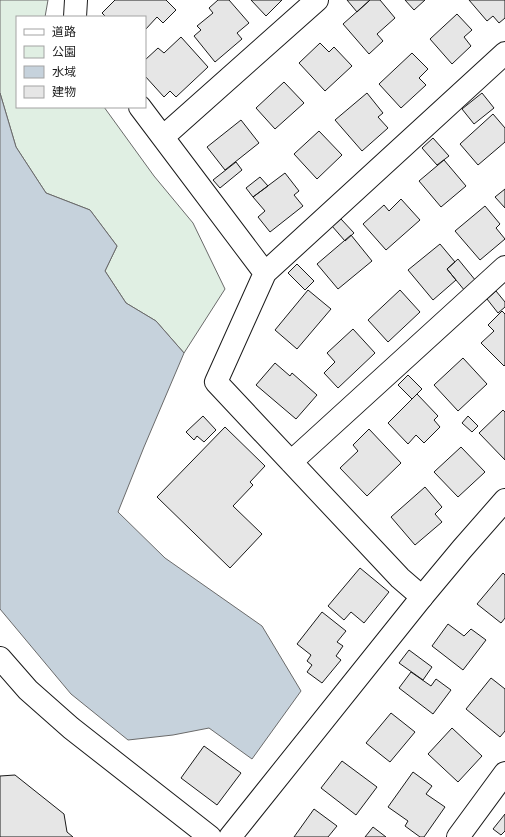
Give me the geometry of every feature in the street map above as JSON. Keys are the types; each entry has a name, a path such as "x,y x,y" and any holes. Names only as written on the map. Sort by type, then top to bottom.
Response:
{"street":[{"path":"75,16 76,0"},
{"path":"164,137 317,0"},
{"path":"422,597 400,578 216,382 265,273 505,53"},
{"path":"141,108 265,273"},
{"path":"292,462 505,267"},
{"path":"230,837 422,597 505,500"},
{"path":"0,658 28,690 72,728 210,837"},
{"path":"458,837 505,773"}],"green space":[{"path":"0,0 48,0 45,16 16,16 16,108 105,108 154,176 193,223 225,289 184,353 156,321 126,303 105,271 117,246 90,210 46,193 16,147 0,93"}],"water":[{"path":"0,93 16,147 46,193 90,210 117,246 105,271 126,303 156,321 184,353 118,512 165,558 262,626 301,691 252,759 209,728 173,735 128,740 71,694 0,609"}],"building":[{"path":"115,0 166,0 176,10 163,23 157,17 146,29 146,16 105,16 102,13"},
{"path":"218,0 229,0 249,23 237,33 242,39 215,62 194,36 201,30 197,26 213,13 209,8"},
{"path":"251,0 282,0 266,16"},
{"path":"347,0 370,0 357,12"},
{"path":"370,0 380,0 395,18 377,34 383,41 369,54 343,24"},
{"path":"405,0 425,0 414,10"},
{"path":"469,0 505,0 505,18 499,23 493,16 487,21"},
{"path":"457,14 472,30 464,37 471,46 452,64 430,39"},
{"path":"181,37 208,67 176,97 170,91 164,97 146,77 146,59 158,48 164,53"},
{"path":"320,43 329,52 334,47 352,66 325,91 299,63"},
{"path":"412,53 428,69 419,78 426,85 401,108 379,84"},
{"path":"284,82 304,103 275,129 256,108"},
{"path":"367,93 383,113 378,117 388,128 362,151 335,120"},
{"path":"482,93 494,108 474,124 462,109"},
{"path":"493,114 505,128 505,142 478,165 460,144"},
{"path":"241,120 259,143 225,170 207,147"},
{"path":"319,131 342,155 317,179 294,154"},
{"path":"433,138 449,156 437,165 422,148"},
{"path":"444,160 466,186 441,207 419,181"},
{"path":"236,162 242,170 220,188 213,180"},
{"path":"285,173 299,191 294,195 303,206 270,232 258,217 265,211 253,197"},
{"path":"260,177 268,186 253,197 246,188"},
{"path":"505,189 505,208 495,197"},
{"path":"401,199 420,220 386,250 363,224 384,205 389,211"},
{"path":"485,206 500,224 496,228 505,239 480,260 455,231"},
{"path":"341,219 354,233 345,241 332,226"},
{"path":"351,235 372,261 338,289 317,264"},
{"path":"440,244 455,262 447,269 456,280 433,300 408,270"},
{"path":"458,259 476,281 465,291 447,269"},
{"path":"297,264 314,281 305,290 288,273"},
{"path":"308,290 331,309 297,349 275,330"},
{"path":"400,290 420,312 388,342 368,320"},
{"path":"496,291 505,302 505,307 498,313 487,299"},
{"path":"502,311 505,314 504,366 481,343 494,331 488,325"},
{"path":"353,329 375,353 338,388 324,373 335,362 327,353"},
{"path":"463,358 487,384 458,411 434,385"},
{"path":"275,363 290,376 292,373 317,395 296,419 256,385"},
{"path":"408,375 422,389 412,399 398,385"},
{"path":"417,394 438,416 434,420 440,427 424,443 416,435 408,444 388,423"},
{"path":"503,410 505,412 505,460 479,433"},
{"path":"203,416 216,430 204,442 197,436 194,440 186,432"},
{"path":"468,416 478,426 472,432 462,423"},
{"path":"225,427 265,466 250,482 253,485 233,506 262,534 230,568 157,497"},
{"path":"369,429 401,463 367,496 340,468 358,451 353,445"},
{"path":"461,447 485,472 458,497 434,472"},
{"path":"425,487 442,507 435,514 442,522 415,545 391,517"},
{"path":"360,568 389,592 364,623 351,612 344,620 328,606"},
{"path":"503,573 505,575 505,618 501,623 477,604"},
{"path":"322,612 346,631 337,642 343,646 336,656 341,660 322,683 307,672 312,665 307,661 311,655 297,644"},
{"path":"448,624 464,636 471,629 486,640 463,670 432,646"},
{"path":"409,650 432,667 423,680 399,663"},
{"path":"411,672 431,686 436,679 451,690 433,714 399,688"},
{"path":"491,678 505,689 505,731 500,737 466,709"},
{"path":"391,713 415,732 390,762 366,743"},
{"path":"452,728 482,756 458,782 428,754"},
{"path":"204,746 241,773 217,805 181,778"},
{"path":"342,761 377,787 356,815 321,788"},
{"path":"413,772 432,786 426,794 445,807 424,837 420,837 405,826 408,821 388,807"},
{"path":"15,775 64,814 67,832 73,837 0,837 0,776"},
{"path":"314,809 337,826 328,837 294,837"},
{"path":"505,814 505,831 501,835 493,829"},
{"path":"373,827 386,837 365,837"}]}
